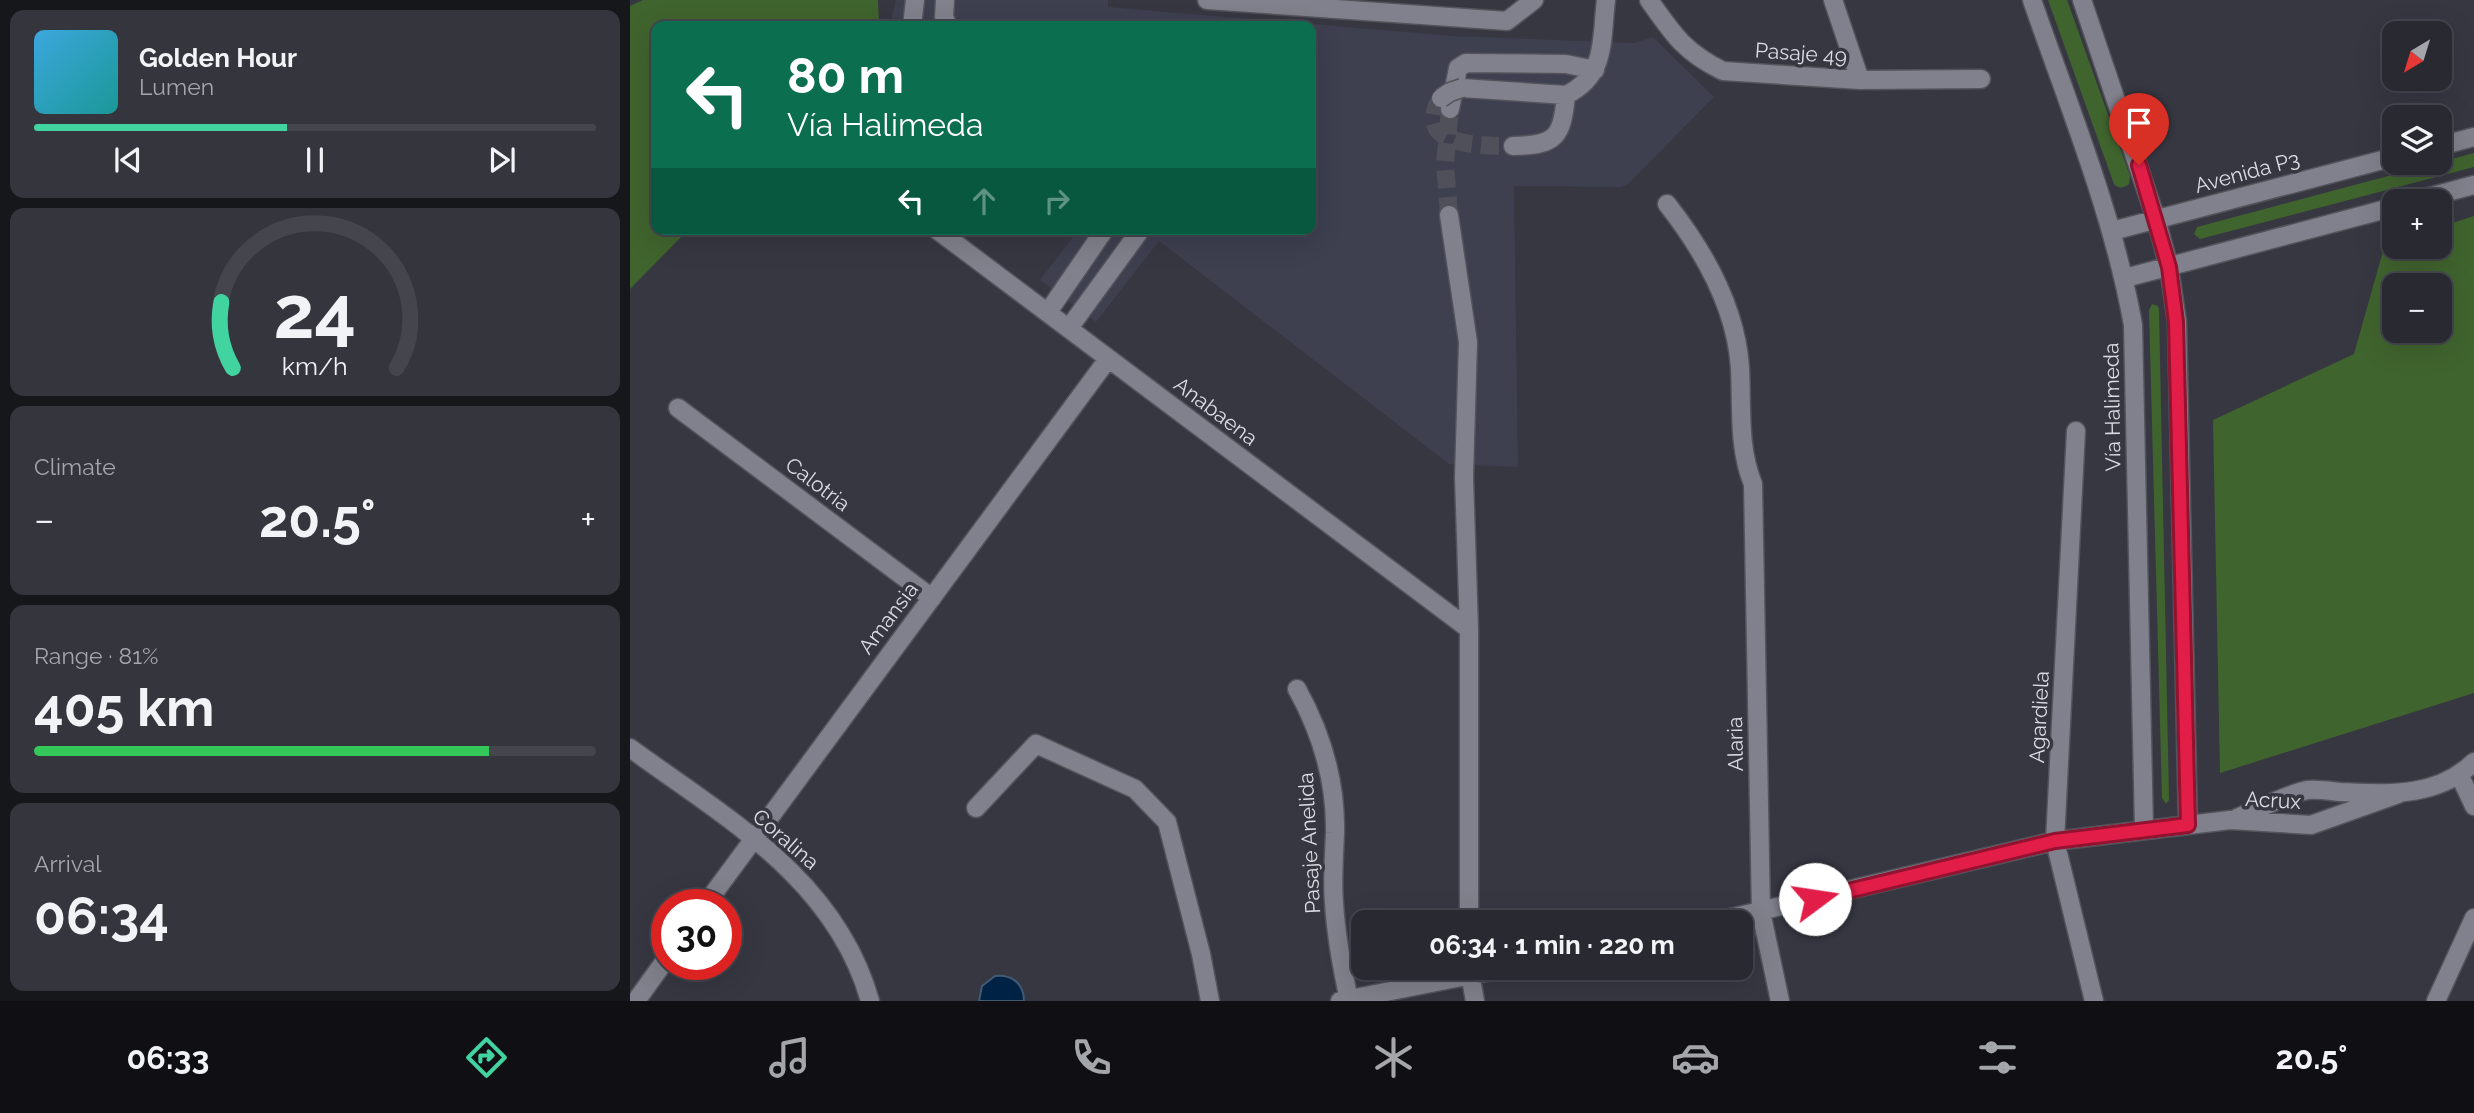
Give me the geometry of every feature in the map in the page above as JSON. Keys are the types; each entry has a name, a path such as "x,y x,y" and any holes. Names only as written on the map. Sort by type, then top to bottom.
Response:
{"street":[{"path":"913,21 915,0"},
{"path":"945,0 946,21"},
{"path":"1207,0 1507,21 1534,0"},
{"path":"1595,70 1566,64 1466,62 1458,68 1446,104 1450,92 1462,88 1566,95 1581,87 1595,70 1606,0"},
{"name":"Pasaje 49","path":"1649,0 1677,41 1703,61 1723,71 1860,80 1981,79"},
{"path":"1833,0 1860,80"},
{"name":"Vía Halimeda","path":"2032,0 2112,231 2133,325 2144,829"},
{"path":"2082,0 2156,219 2169,267 2176,322 2188,825"},
{"path":"1513,146 1539,146 1550,141 1559,131 1564,117 1566,95"},
{"path":"2452,143 2474,137"},
{"name":"Avenida P3","path":"2112,231 2382,160"},
{"path":"2452,191 2474,185"},
{"name":"Alaria","path":"1667,204 1688,230 1721,292 1740,364 1743,451 1753,484 1761,912 1780,1001"},
{"path":"2124,278 2382,210"},
{"path":"1450,215 1468,342 1464,477 1469,629 1469,910"},
{"name":"Anabaena","path":"944,235 1469,629"},
{"path":"1048,312 1101,235"},
{"path":"1069,328 1138,235"},
{"name":"Amansia","path":"717,889 1108,359"},
{"name":"Calotria","path":"678,408 932,598"},
{"name":"Agardiela","path":"2076,431 2055,841 2094,1001"},
{"name":"Pasaje Anelida","path":"1297,688 1315,723 1329,769 1335,832 1334,903 1345,1000"},
{"path":"976,808 1036,744 1135,789 1167,822 1201,954 1210,1001"},
{"name":"Coralina","path":"630,748 754,838 795,874 824,908 842,935 870,1001"},
{"name":"Acrux","path":"2230,820 2307,790 2398,794 2419,791 2459,774 2474,762"},
{"path":"2459,774 2474,806"},
{"name":"Acrux","path":"2230,820 2311,825 2398,794"},
{"path":"1753,914 2055,841 2230,820"},
{"path":"2436,1001 2474,918"},
{"path":"636,1001 651,980"},
{"path":"1345,1000 1434,980"},
{"path":"1471,980 1475,1001"}],"shaded area":[{"path":"896,0 1108,0 1108,7 1275,21 891,21"},
{"path":"1316,24 1454,36 1634,43 1653,37 1714,97 1628,184 1621,187 1514,186 1518,467 1449,464 1159,241 1096,322 1040,280 1074,235 1316,235"}],"green space":[{"path":"643,0 878,0 879,21 651,21 651,235 683,235 630,289 630,6"},
{"path":"2048,0 2067,0 2130,176 2129,184 2125,186 2114,184"},
{"path":"2474,153 2474,167 2452,173 2452,159"},
{"path":"2392,175 2444,175 2382,189 2200,239 2194,234 2197,227"},
{"path":"2474,216 2474,693 2220,773 2213,420 2354,354 2382,255 2382,259 2452,259 2452,223"},
{"path":"2152,304 2158,306 2159,310 2169,800 2166,804 2162,798 2149,310"}],"water":[{"path":"995,976 1016,981 1022,990 1024,1001 979,1001 982,986"}],"tunnel":[{"path":"1441,98 1434,114 1436,126 1443,135 1470,144 1513,146"},
{"path":"1449,215 1445,164 1450,109"}],"route":[{"path":"1815,899 2055,841 2188,825 2176,322 2169,267 2139,165"}]}
